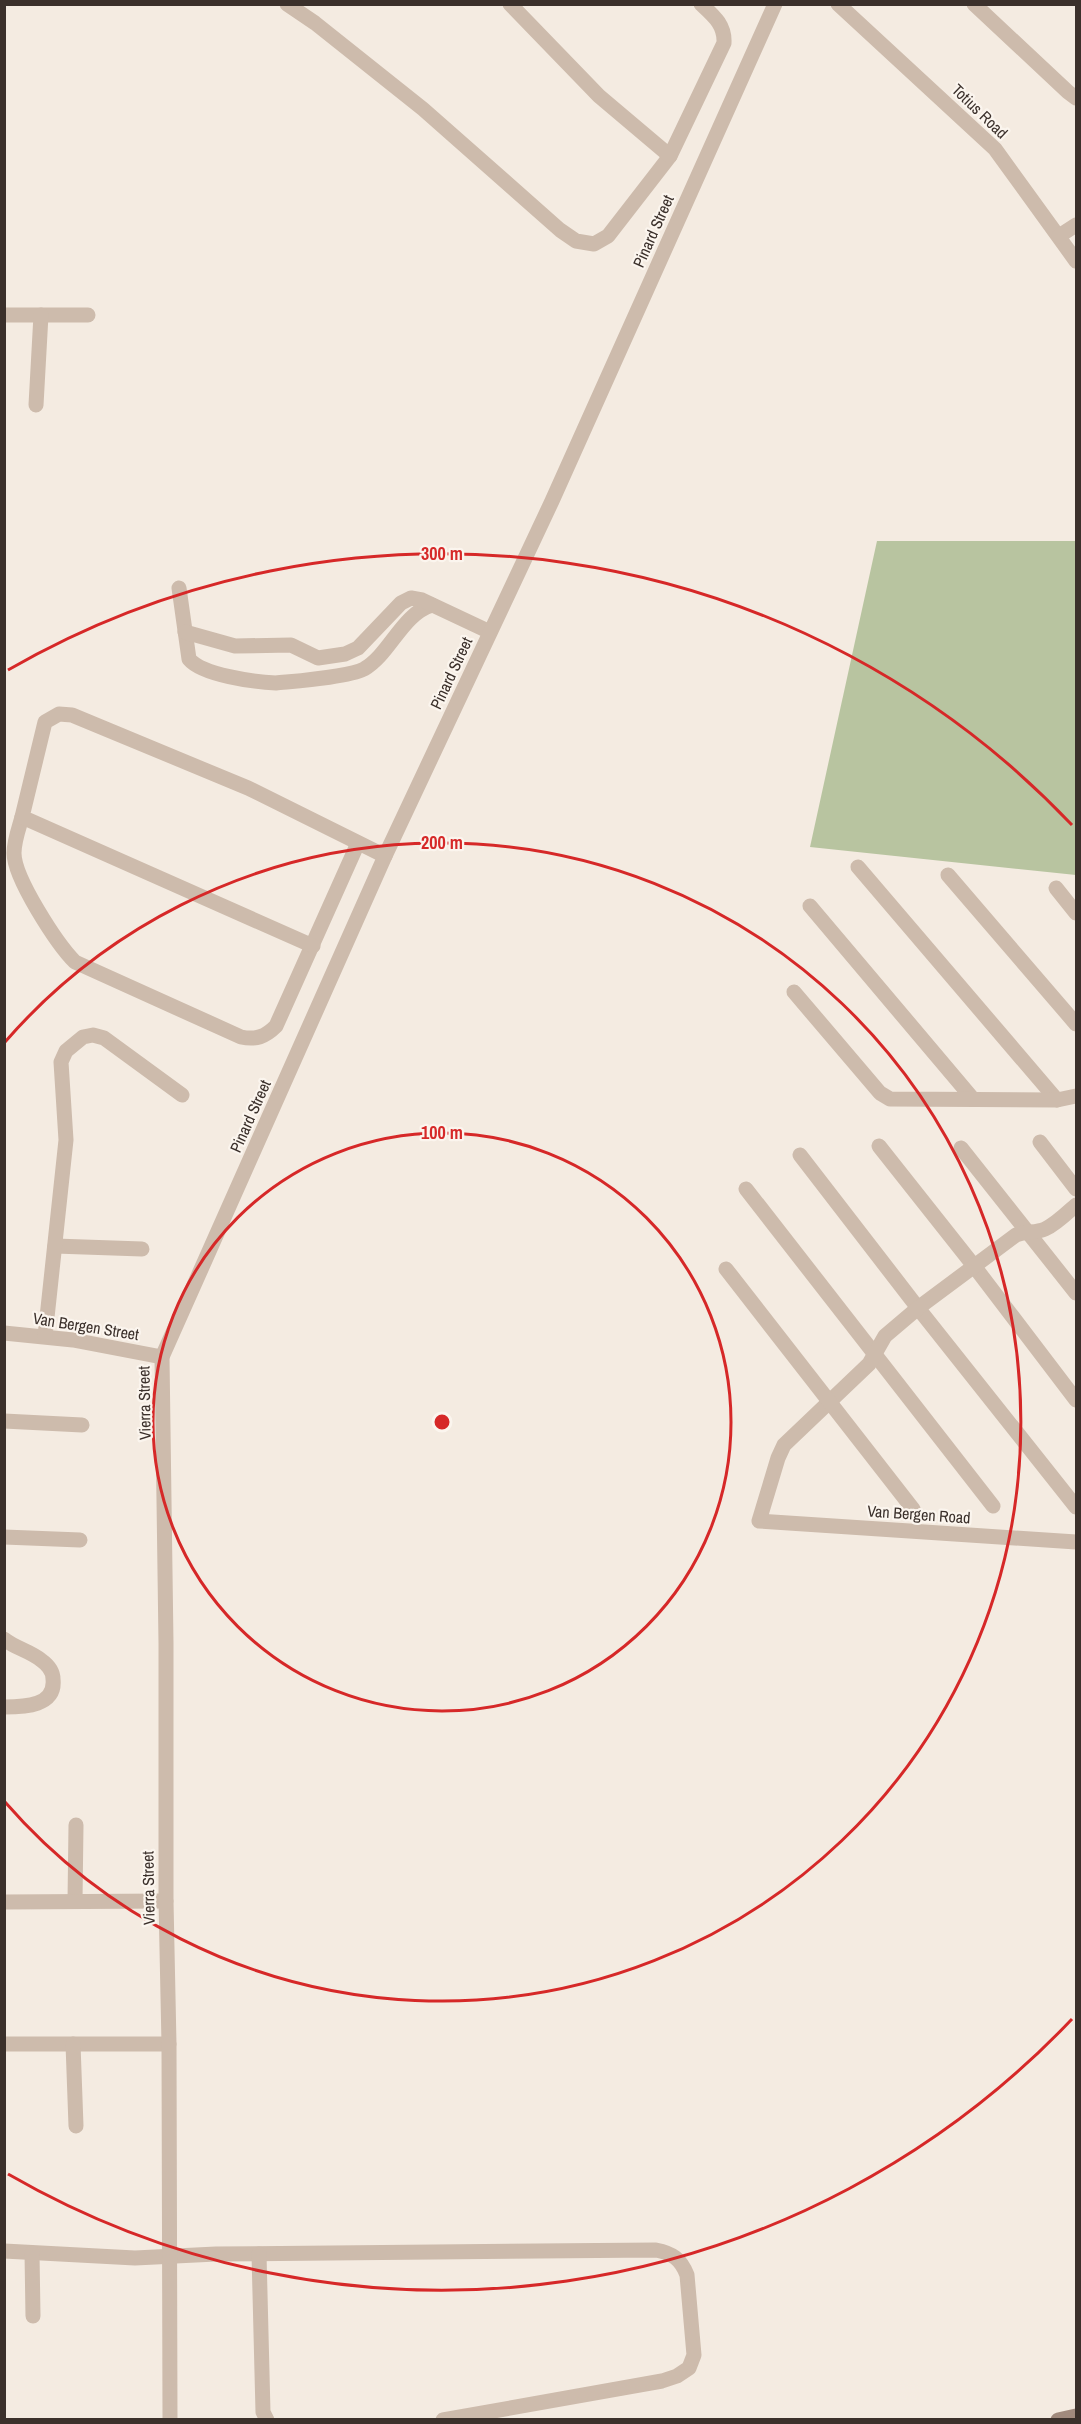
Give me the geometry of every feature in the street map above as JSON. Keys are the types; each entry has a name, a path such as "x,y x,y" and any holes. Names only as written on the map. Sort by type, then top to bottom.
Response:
{"main road":[{"path":"1058,2420 1077,2416"}],"street":[{"path":"287,4 423,109 560,230 576,241 594,244 608,236 670,156 724,43 723,28 701,4"},
{"path":"510,4 598,96 670,156"},
{"name":"Pinard Street","path":"162,1357 385,856 557,490 775,4"},
{"name":"Totius Road","path":"838,4 995,149 1077,261"},
{"path":"974,4 1077,98"},
{"path":"1059,236 1077,225"},
{"path":"4,315 88,315"},
{"path":"36,405 41,315"},
{"path":"179,588 189,659 204,669 263,683 314,678 366,668 418,613 432,605"},
{"path":"185,632 235,646 291,645 313,657 345,654 358,648 406,600 423,600 490,632"},
{"path":"313,657 314,678"},
{"path":"358,843 276,1026 269,1034 252,1039 231,1032 75,962 63,951 28,891 14,854 45,722 51,717 66,713 248,788 385,856"},
{"path":"22,817 313,946"},
{"path":"858,867 1058,1100"},
{"path":"948,875 1077,1024"},
{"path":"1056,888 1077,913"},
{"path":"810,906 973,1099"},
{"path":"794,992 880,1093 890,1099 1058,1100 1077,1096"},
{"path":"45,1336 66,1140 61,1062 66,1051 83,1037 93,1035 104,1038 182,1095"},
{"path":"1040,1142 1077,1189"},
{"path":"879,1146 1077,1400"},
{"path":"961,1148 1077,1293"},
{"path":"800,1155 918,1308 1077,1507"},
{"path":"746,1189 993,1506"},
{"path":"831,1400 869,1364 885,1336 918,1308 1016,1235 1046,1229 1077,1206"},
{"path":"55,1246 142,1249"},
{"path":"726,1269 831,1400 913,1509"},
{"name":"Van Bergen Street","path":"4,1333 45,1336 162,1357"},
{"name":"Vierra Street","path":"162,1357 166,1643 170,2420"},
{"name":"Van Bergen Road","path":"831,1400 784,1445 759,1521 1077,1542"},
{"path":"4,1421 82,1425"},
{"path":"4,1537 80,1540"},
{"path":"4,1639 41,1659 49,1667 53,1676 54,1691 47,1699 38,1703 4,1707"},
{"path":"75,1825 75,1901"},
{"path":"4,1902 166,1901"},
{"path":"4,2044 169,2044"},
{"path":"73,2044 76,2126"},
{"path":"4,2251 135,2258 168,2255 656,2250 667,2252 683,2265 687,2275 694,2355 688,2368 677,2376 662,2381 443,2420"},
{"path":"32,2253 33,2316"},
{"path":"259,2254 263,2412 267,2420"}],"green space":[{"path":"877,541 1076,541 1076,875 810,847"}]}
